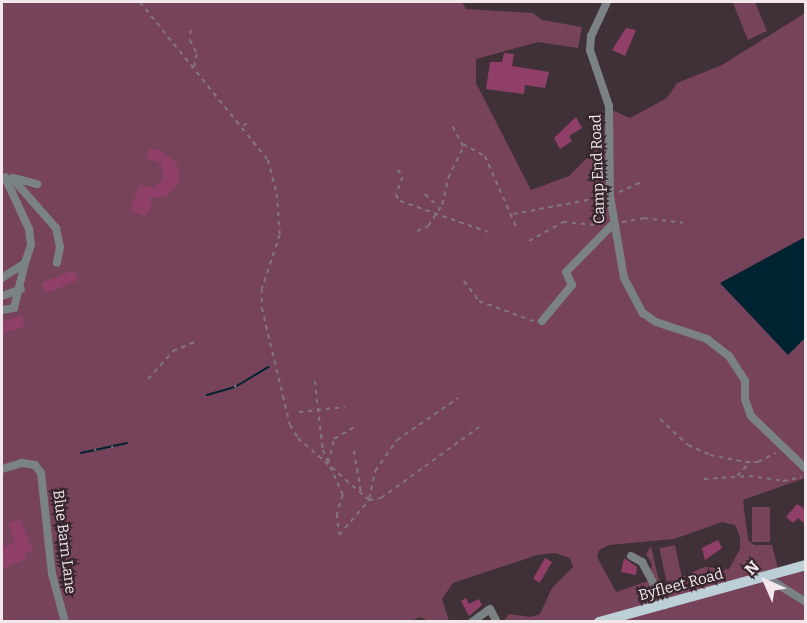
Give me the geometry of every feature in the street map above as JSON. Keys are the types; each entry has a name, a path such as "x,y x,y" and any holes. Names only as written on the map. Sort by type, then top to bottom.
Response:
{"main road":[{"name":"Byfleet Road","path":"599,621 806,565"}],"street":[{"name":"Camp End Road","path":"607,2 591,36 590,50 609,106 610,196 624,278 643,313 656,322 707,339 729,356 745,381 745,399 751,416 806,469"},
{"path":"6,177 37,184"},
{"path":"6,177 56,228 60,247 57,263"},
{"path":"2,310 14,308 31,246 29,229 6,177"},
{"path":"539,322 572,285 566,272 613,224"},
{"path":"2,278 25,264"},
{"path":"2,296 21,289"},
{"name":"Blue Barn Lane","path":"2,469 22,463 35,465 41,473 52,574 65,621"},
{"path":"631,556 642,562 665,605"},
{"path":"766,577 806,602"},
{"path":"472,621 490,609 497,621"}],"path":[{"path":"140,2 150,20 265,153 277,194 280,235 262,289 262,308 290,425 298,438 369,500"},
{"path":"191,30 190,40 197,54 194,69"},
{"path":"242,127 250,121"},
{"path":"450,123 463,144 485,156 513,214 516,226"},
{"path":"417,231 428,226 440,208 463,144"},
{"path":"398,170 403,177 396,197 488,232"},
{"path":"513,214 610,196 644,181"},
{"path":"425,194 440,208"},
{"path":"529,241 563,222 613,224 644,218 683,223"},
{"path":"464,281 479,301 539,322"},
{"path":"148,379 173,351 196,341"},
{"path":"315,381 327,463 343,495 337,519 339,535 369,500 375,471 397,440 458,398"},
{"path":"299,412 345,407"},
{"path":"660,420 699,451 752,461 768,458 784,448"},
{"path":"327,463 334,439 355,426"},
{"path":"369,500 381,498 479,427"},
{"path":"354,451 361,492"},
{"path":"734,476 752,461"},
{"path":"704,479 734,476 776,481 806,475"}],"shaded area":[{"path":"2,2 462,2 466,9 533,13 542,20 582,27 578,48 538,42 476,59 476,83 531,190 569,176 604,141 605,107 630,118 667,98 677,83 722,65 805,13 805,478 743,500 748,540 754,545 772,545 779,573 805,565 805,621 504,621 509,614 531,617 540,614 552,588 573,567 570,558 555,553 537,555 453,583 442,599 449,621 428,621 421,617 406,622 2,621","holes":["722,522 735,525 740,537 740,549 729,569 704,567 664,585 658,577 651,546 646,554 652,564 648,581 616,592 597,557 599,550 609,545 674,539"]},
{"path":"755,2 767,31 748,40 733,3"},
{"path":"752,507 770,507 770,542 752,542"},
{"path":"675,545 682,578 666,582 659,548"}],"water":[{"path":"805,237 805,338 788,355 720,283"}],"building":[{"path":"626,28 636,30 625,56 612,50"},
{"path":"504,53 514,54 512,66 549,72 545,88 525,85 524,94 486,89 490,62 502,62"},
{"path":"576,117 582,128 569,136 572,141 560,149 554,138"},
{"path":"156,149 176,162 180,180 166,197 150,198 152,207 144,216 130,210 140,185 153,188 163,180 161,163 146,158 149,150"},
{"path":"74,270 78,280 46,293 42,283"},
{"path":"22,315 24,326 2,334 2,322"},
{"path":"797,504 806,510 806,525 798,518 793,523 786,517"},
{"path":"20,518 33,551 24,554 26,559 2,569 2,548 15,542 8,523"},
{"path":"718,540 722,548 705,560 702,548"},
{"path":"545,558 552,562 540,583 533,579"},
{"path":"624,558 637,567 636,575 621,572"},
{"path":"466,598 469,604 479,599 482,605 469,616 461,601"}],"waterway":[{"path":"207,395 235,387 268,367"},
{"path":"81,453 127,443"}]}
